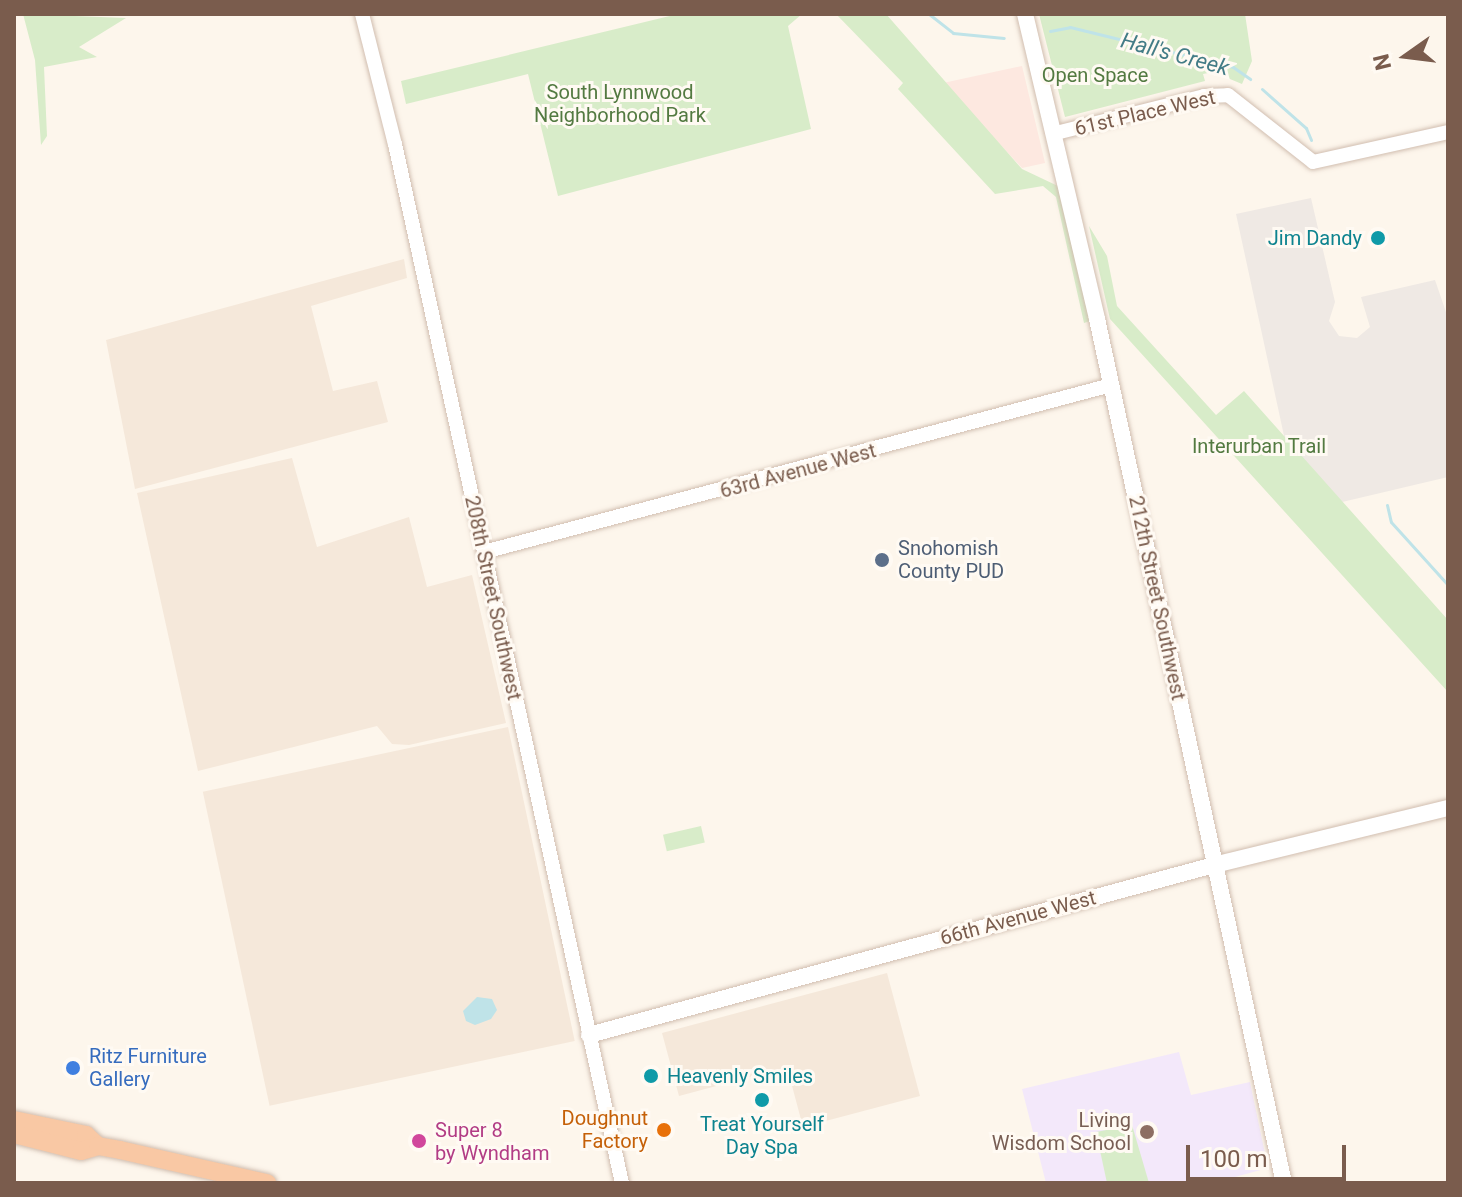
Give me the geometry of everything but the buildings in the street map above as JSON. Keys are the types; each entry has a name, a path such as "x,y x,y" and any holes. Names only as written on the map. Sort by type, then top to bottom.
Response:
{"highway":[{"path":"14,1120 86,1135 98,1146"},
{"path":"14,1134 81,1151 98,1146 267,1183"}],"main road":[{"name":"212th Street Southwest","path":"1025,14 1056,133 1284,1183"},
{"name":"66th Avenue West","path":"589,1035 1214,865 1448,808"}],"street":[{"name":"208th Street Southwest","path":"362,14 622,1183"},
{"name":"61st Place West","path":"1056,133 1204,96 1228,95 1313,162 1448,132"},
{"name":"63rd Avenue West","path":"484,552 1111,385"}],"shaded area":[{"path":"1022,66 1045,163 1022,168 943,83"},
{"path":"1311,198 1335,302 1329,321 1339,336 1357,338 1370,327 1361,297 1435,280 1448,318 1448,477 1338,503 1286,445 1236,214"},
{"path":"404,259 407,278 311,306 333,391 377,381 388,422 135,489 106,340"},
{"path":"292,458 317,547 409,517 427,587 472,575 506,723 409,745 392,744 377,726 198,771 137,493"},
{"path":"508,727 575,1041 270,1106 203,792"},
{"path":"887,973 920,1096 803,1127 787,1067 679,1096 662,1033"},
{"name":"Living Wisdom School","path":"1179,1052 1191,1095 1250,1082 1268,1168 1213,1183 1046,1183 1022,1089"}],"green space":[{"path":"23,14 126,18 79,47 97,57 44,67 47,136 41,145 35,60"},
{"name":"South Lynnwood Neighborhood Park","path":"678,14 802,14 788,26 811,129 558,196 528,74 406,104 401,81"},
{"path":"836,14 886,14 1022,169 1060,187 1090,321 1084,323 1056,197 1043,186 995,194 898,89 903,83"},
{"name":"Open Space","path":"1039,14 1245,14 1252,61 1242,84 1213,72 1203,74 1205,81 1065,117"},
{"name":"Interurban Trail","path":"1089,226 1107,256 1117,306 1216,415 1244,391 1448,620 1448,692 1110,319"},
{"path":"701,826 705,843 667,851 663,835"},
{"path":"1132,1125 1149,1183 1107,1183 1096,1132"}],"water":[{"path":"477,997 492,999 497,1010 491,1019 475,1025 466,1021 463,1011"}],"waterway":[{"name":"Hall's Creek","path":"929,14 953,33 1004,38"},
{"name":"Hall's Creek","path":"1050,31 1070,27 1233,67 1250,79"},
{"name":"Hall's Creek","path":"1262,89 1306,128 1311,140"},
{"name":"Hall's Creek","path":"1387,505 1391,522 1448,585"}],"place":[{"name":"Jim Dandy","path":"1378,238"},
{"name":"Snohomish County PUD","path":"882,560"},
{"name":"Ritz Furniture Gallery","path":"73,1068"},
{"name":"Heavenly Smiles","path":"651,1076"},
{"name":"Treat Yourself Day Spa","path":"762,1100"},
{"name":"Doughnut Factory","path":"664,1130"},
{"name":"Living Wisdom School","path":"1147,1132"},
{"name":"Super 8 by Wyndham","path":"419,1141"}]}
